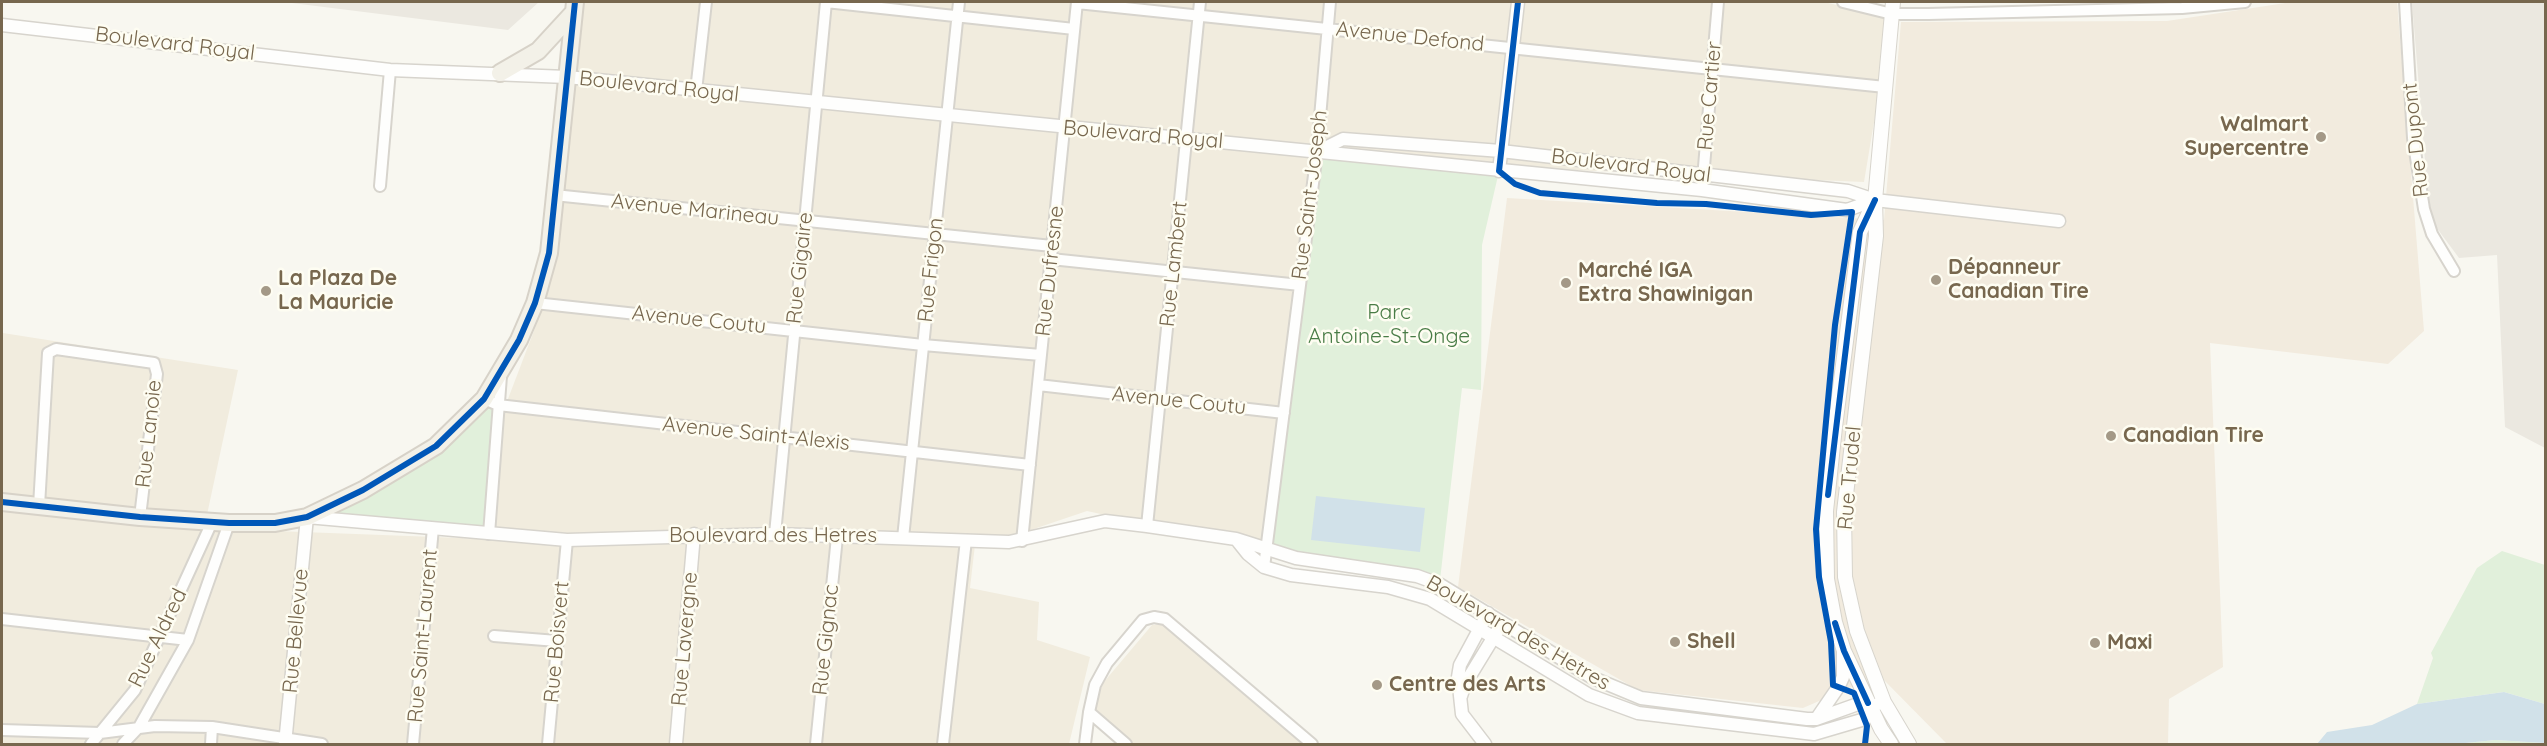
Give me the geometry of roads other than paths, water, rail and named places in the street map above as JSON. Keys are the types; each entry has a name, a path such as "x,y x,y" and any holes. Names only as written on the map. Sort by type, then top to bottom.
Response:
{"main road":[{"path":"500,73 538,51 574,7"},
{"path":"2,502 140,517 229,523 275,523 307,517 363,490 436,446 491,402 502,370 519,340 535,303 549,253 574,7"},
{"name":"Rue Trudel","path":"1892,8 1875,200 1876,236 1844,512 1845,577 1857,631 1884,702 1909,744"},
{"name":"Rue Trudel","path":"1875,200 1860,232 1826,511 1827,579 1835,622 1844,648 1870,707 1891,744"}],"street":[{"path":"696,91 706,2"},
{"path":"826,2 1074,29"},
{"name":"Rue Gigaire","path":"775,534 826,2"},
{"name":"Rue Frigon","path":"903,538 959,2"},
{"name":"Avenue Defond","path":"1077,2 1886,87"},
{"name":"Rue Dufresne","path":"1022,541 1077,2"},
{"name":"Rue Lambert","path":"1147,526 1200,2"},
{"name":"Rue Saint-Joseph","path":"1264,567 1317,152 1330,2"},
{"path":"1499,171 1518,2"},
{"name":"Rue Cartier","path":"1702,190 1718,2"},
{"path":"1843,2 1892,8 2083,12 2182,8 2245,2"},
{"name":"Rue Dupont","path":"2404,2 2414,138 2424,209 2432,234 2454,271"},
{"name":"Boulevard Royal","path":"2,25 390,70 567,77 816,104 1702,190 1847,210 1875,200"},
{"path":"380,186 390,70"},
{"name":"Boulevard Royal","path":"1317,152 1343,139 1501,151 1848,191 1875,200 2059,221"},
{"name":"Avenue Marineau","path":"554,195 1052,246"},
{"path":"1051,259 1300,285"},
{"name":"Avenue Coutu","path":"535,303 923,345 1041,355"},
{"name":"Rue Lanoie","path":"39,506 48,353 56,349 143,359 154,363 157,374 140,517"},
{"name":"Avenue Coutu","path":"1038,385 1284,413"},
{"path":"489,534 491,402"},
{"name":"Avenue Saint-Alexis","path":"491,402 1030,465"},
{"name":"Boulevard des Hetres","path":"307,517 567,540 694,534 775,534 1022,541 1105,521 1236,539 1296,558 1417,576 1439,584 1593,678 1641,698 1816,719 1858,704 1870,707 1884,702"},
{"name":"Rue Bellevue","path":"285,742 307,517"},
{"name":"Rue Aldred","path":"91,744 135,690 212,522"},
{"name":"Rue Aldred","path":"123,744 140,727 188,640 229,523"},
{"name":"Rue Saint-Laurent","path":"413,744 433,528"},
{"name":"Rue Lavergne","path":"676,744 694,534"},
{"name":"Rue Gignac","path":"816,744 837,537"},
{"name":"Boulevard des Hetres","path":"1236,539 1248,554 1264,567 1291,575 1388,587 1430,599 1589,695 1613,706 1658,716 1813,739 1864,719 1870,707"},
{"name":"Rue Boisvert","path":"548,744 567,540"},
{"path":"943,744 966,540"},
{"path":"1485,744 1468,724 1459,703 1460,665 1488,614"},
{"path":"1085,744 1095,686 1107,663 1143,620 1165,618 1312,744"},
{"path":"2,619 188,640"},
{"path":"1459,703 1465,684 1503,622"},
{"path":"494,636 557,641"},
{"path":"1816,719 1843,677 1844,648"},
{"path":"1089,712 1126,744"},
{"path":"2,730 100,733 140,727 212,727 285,742 322,744"},
{"path":"211,744 212,727"}],"place":[{"name":"Walmart Supercentre","path":"2321,137"},
{"name":"Dépanneur Canadian Tire","path":"1936,280"},
{"name":"Marché IGA Extra Shawinigan","path":"1566,283"},
{"name":"La Plaza De La Mauricie","path":"266,291"},
{"name":"Canadian Tire","path":"2111,436"},
{"name":"Shell","path":"1675,642"},
{"name":"Maxi","path":"2095,643"},
{"name":"Centre des Arts","path":"1377,685"}],"park label":[{"name":"Parc Antoine-St-Onge","path":"1389,325"}]}
